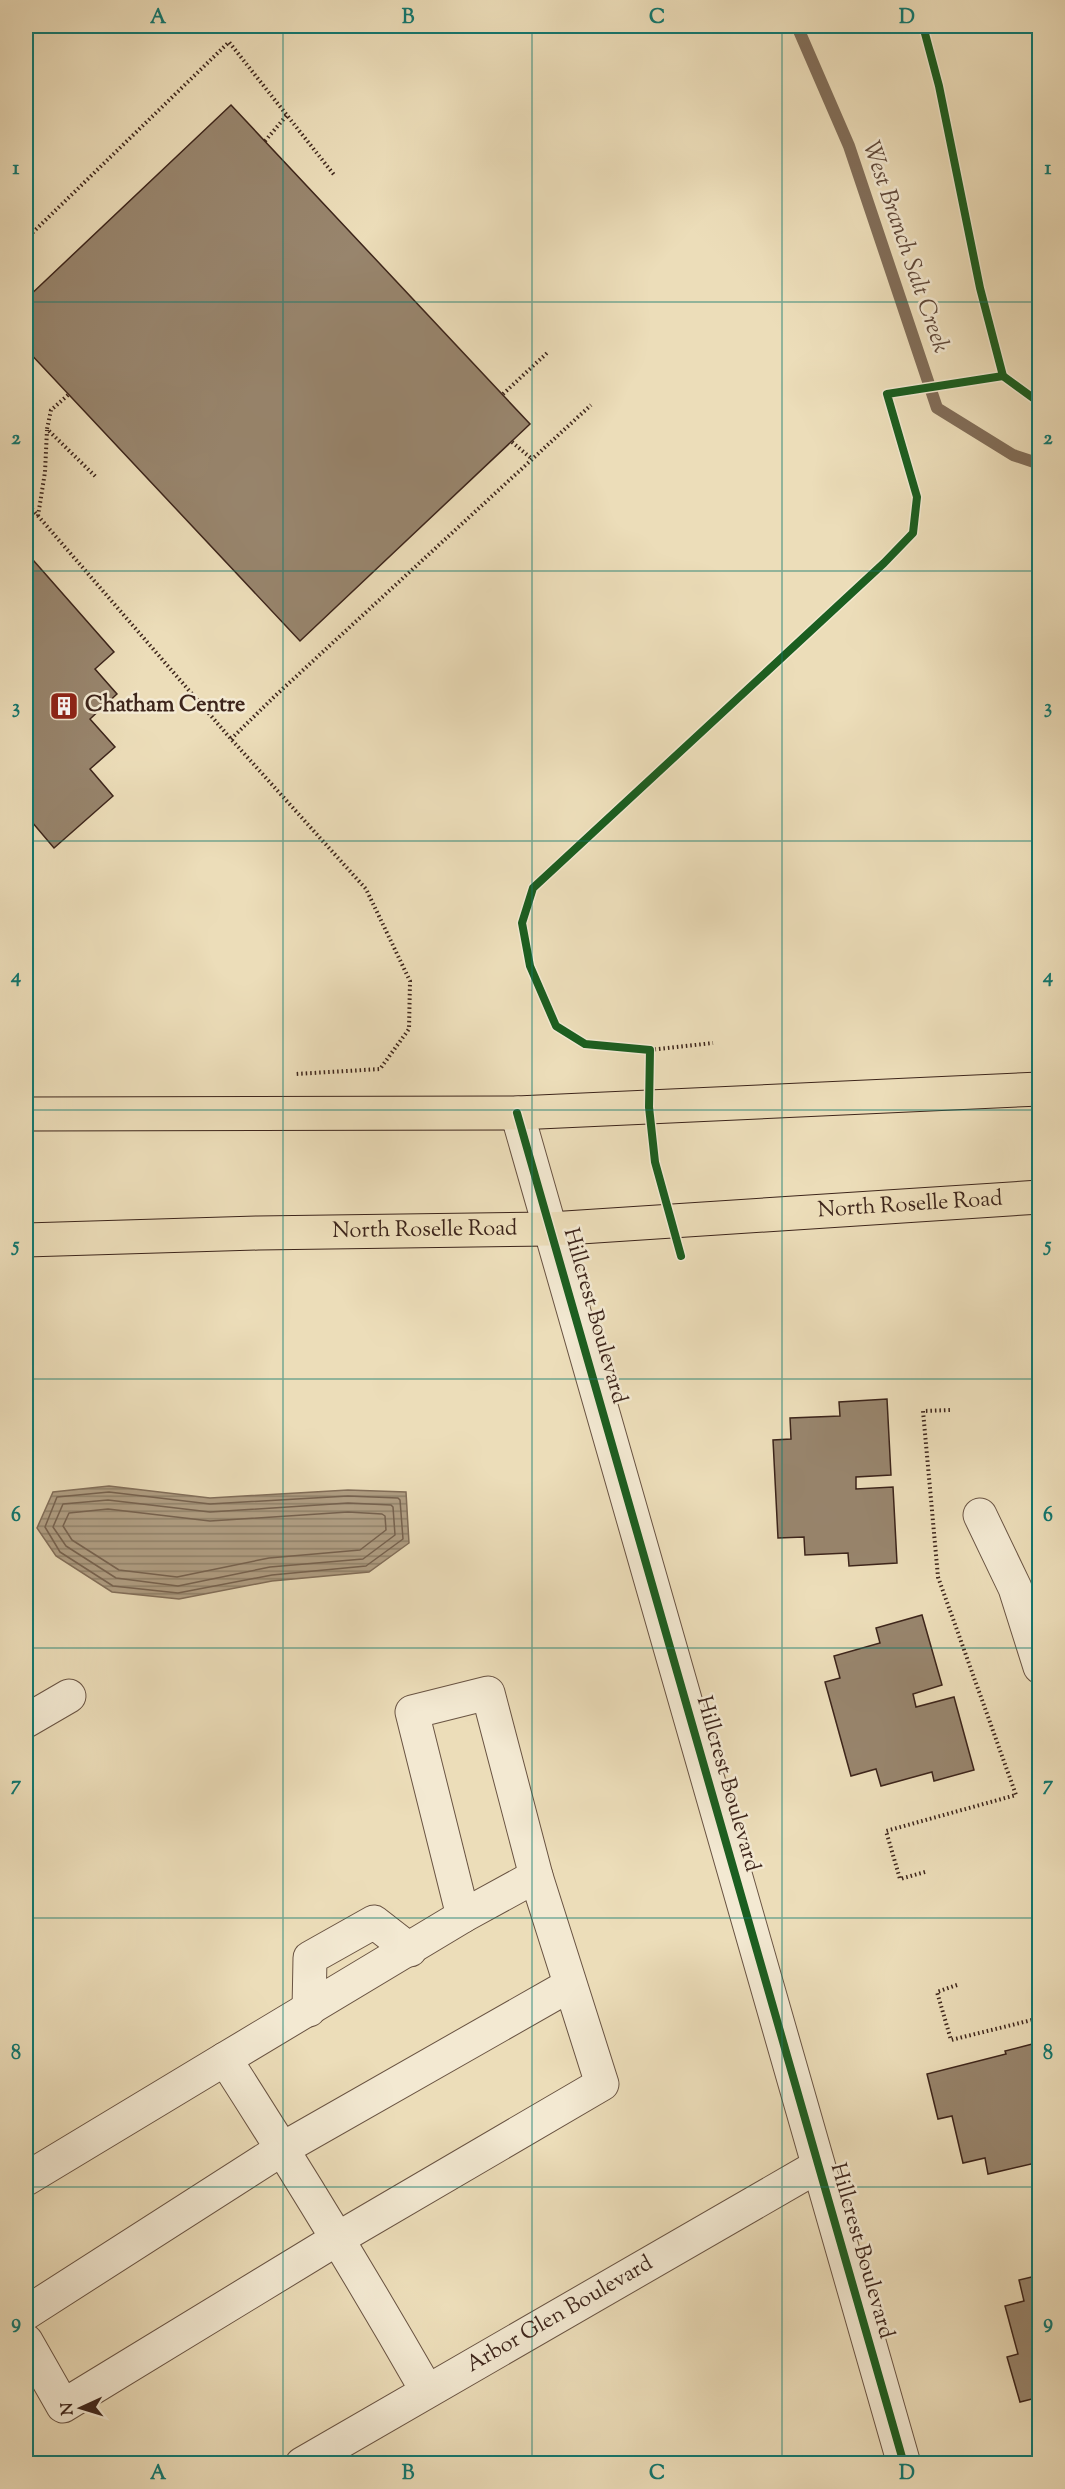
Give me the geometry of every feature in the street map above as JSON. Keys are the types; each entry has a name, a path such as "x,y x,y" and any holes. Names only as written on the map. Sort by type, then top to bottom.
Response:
{"main road":[{"path":"26,1114 517,1113 1040,1089"},
{"name":"North Roselle Road","path":"26,1240 258,1233 550,1229 1040,1197"}],"street":[{"name":"Hillcrest Boulevard","path":"517,1113 904,2463"},
{"path":"980,1515 1014,1588 1040,1667"},
{"path":"26,2341 63,2406 338,2239 602,2084 536,1876 488,1693 412,1712 463,1916"},
{"path":"26,1721 69,1696"},
{"path":"26,2179 410,1950 463,1916 536,1876"},
{"path":"309,2010 310,1958 374,1922 410,1950"},
{"path":"26,2313 282,2148 570,1985"},
{"path":"225,2059 338,2239 427,2391"},
{"name":"Arbor Glen Boulevard","path":"302,2463 818,2166"}],"path":[{"path":"26,239 230,42 334,176"},
{"path":"265,141 286,115"},
{"path":"502,394 547,353"},
{"path":"38,516 51,410 68,395"},
{"path":"231,739 591,405"},
{"path":"47,429 96,477"},
{"path":"512,442 532,459"},
{"path":"26,502 231,739 366,889 410,981 409,1029 380,1068 289,1075"},
{"path":"639,1049 650,1050 713,1043"},
{"path":"649,1107 650,1050"},
{"path":"925,1872 900,1879 886,1831 1016,1795 938,1577 923,1411 950,1410"},
{"path":"957,1985 937,1992 951,2040 1040,2018"}],"water":[{"path":"109,1486 210,1498 348,1490 406,1492 409,1543 369,1572 272,1581 179,1599 112,1592 56,1556 37,1528 53,1492"}],"building":[{"path":"231,105 530,424 300,641 26,349 26,299"},
{"name":"Chatham Centre","path":"26,552 114,652 95,669 117,694 90,719 115,747 90,769 113,796 54,848 26,815"},
{"path":"887,1399 891,1475 856,1477 856,1489 893,1487 897,1563 849,1566 848,1553 805,1555 804,1537 778,1538 773,1440 791,1439 790,1418 840,1416 839,1402"},
{"path":"922,1615 942,1685 913,1694 916,1707 954,1697 974,1770 934,1781 932,1772 881,1786 876,1769 851,1776 825,1682 840,1678 834,1656 880,1643 876,1628"},
{"path":"1040,2042 1040,2162 988,2174 985,2158 963,2163 952,2116 938,2119 927,2074 1006,2054 1005,2051"},
{"path":"1040,2275 1040,2397 1020,2402 1007,2357 1018,2354 1005,2306 1024,2301 1019,2280"}],"waterway":[{"name":"West Branch Salt Creek","path":"797,26 849,146 937,408 1013,455 1040,464"}],"cycle path":[{"path":"923,26 939,86 980,288 1003,376 1040,403"},
{"path":"681,1256 655,1162 649,1107 650,1050 585,1044 556,1026 530,966 522,923 533,888 884,563 913,533 917,497 887,394 1003,376"},
{"path":"517,1113 904,2464"}],"place":[{"name":"Chatham Centre","path":"64,706"}]}
